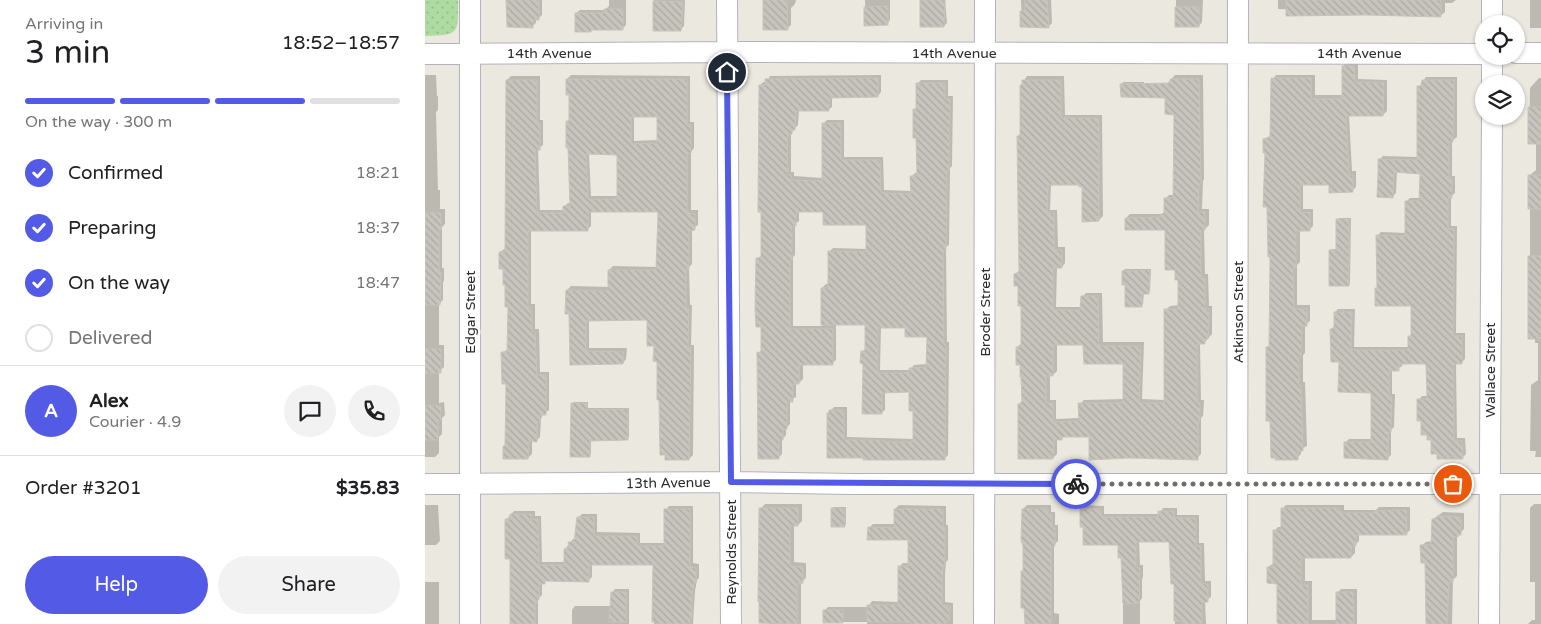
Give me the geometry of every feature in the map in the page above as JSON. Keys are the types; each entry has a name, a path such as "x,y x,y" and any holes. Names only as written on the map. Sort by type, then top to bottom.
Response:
{"street":[{"name":"Edgar Street","path":"470,0 470,624"},
{"name":"Reynolds Street","path":"727,0 731,624"},
{"name":"Broder Street","path":"984,624 985,0"},
{"name":"Atkinson Street","path":"1237,624 1238,0"},
{"path":"1492,0 1492,15"},
{"name":"14th Avenue","path":"425,54 727,52 1475,54"},
{"path":"1525,53 1541,53"},
{"name":"Wallace Street","path":"1489,624 1492,125"},
{"name":"13th Avenue","path":"425,484 731,482 1541,484"}],"green space":[{"path":"425,0 458,0 458,20 455,30 445,35 425,36"}],"building":[{"path":"506,0 539,0 539,20 533,20 533,28 507,27"},
{"path":"763,0 787,0 788,30 763,30"},
{"path":"920,0 945,0 944,27 920,27"},
{"path":"1025,0 1047,0 1049,28 1020,27 1020,11 1025,11"},
{"path":"1286,0 1441,0 1441,17 1366,15 1286,16"},
{"path":"653,1 683,2 681,31 653,31"},
{"path":"888,6 888,25 864,26 864,7"},
{"path":"1175,7 1199,7 1199,27 1175,27"},
{"path":"604,9 623,9 623,30 575,32 575,13 604,13"},
{"path":"1342,66 1354,66 1355,82 1384,83 1383,116 1346,116 1349,175 1353,175 1353,192 1329,193 1329,185 1300,185 1300,213 1310,212 1310,231 1296,231 1296,268 1293,268 1294,309 1307,309 1307,326 1302,326 1301,358 1299,358 1303,451 1298,451 1298,460 1275,460 1275,458 1271,458 1270,421 1266,421 1266,347 1269,347 1270,257 1268,257 1267,207 1263,207 1265,153 1263,153 1263,139 1270,137 1271,78 1311,78 1311,99 1342,99"},
{"path":"878,78 878,97 829,98 829,111 796,111 795,130 792,130 792,134 787,136 788,175 791,175 791,180 822,181 822,123 841,123 841,160 880,160 881,193 911,194 910,176 917,176 916,138 913,138 913,109 916,109 916,83 945,83 945,99 950,99 946,250 943,250 944,345 946,345 945,460 827,458 827,413 829,413 829,410 844,410 844,440 883,440 883,442 913,442 913,411 909,411 909,392 882,393 882,414 862,414 863,364 860,363 861,351 865,351 865,325 821,325 821,288 828,288 828,251 866,252 866,225 823,225 823,212 796,212 796,226 792,226 790,329 833,329 833,365 799,365 799,384 793,384 793,402 787,402 787,429 783,429 783,440 779,440 779,459 758,459 757,352 761,353 761,327 756,327 755,309 756,258 761,258 761,212 758,212 759,85 765,85 765,79","holes":["878,328 905,328 905,337 927,337 926,367 909,368 909,373 877,373"]},
{"path":"566,79 687,79 687,125 691,125 691,153 687,154 687,213 695,214 695,230 689,231 689,269 686,269 686,309 689,309 688,348 691,348 689,460 665,460 665,455 660,455 657,362 653,361 654,346 647,346 647,320 586,321 586,351 623,352 623,364 570,365 569,314 565,314 566,290 608,291 608,270 656,270 658,212 588,212 588,231 528,231 528,307 532,307 532,332 535,332 537,375 546,375 546,415 540,415 540,422 537,422 537,442 529,441 528,459 503,459 506,384 502,384 501,352 507,352 508,307 505,307 505,285 503,285 503,269 499,269 499,252 505,252 506,80 537,80 537,123 540,123 540,150 535,150 537,213 563,213 563,206 570,206 568,148 566,148 566,121 569,121 569,95 566,95","holes":["631,117 657,117 657,143 631,144","586,154 617,155 617,199 588,199"]},
{"path":"1170,79 1199,79 1201,184 1199,184 1198,212 1205,212 1205,230 1201,231 1201,278 1205,278 1205,309 1209,309 1209,321 1208,339 1205,339 1205,344 1197,344 1197,403 1200,403 1198,460 1130,458 1089,460 1089,437 1062,437 1062,440 1054,440 1053,459 1018,459 1018,404 1022,404 1020,365 1016,365 1016,347 1021,347 1021,306 1018,306 1018,286 1014,286 1014,274 1019,273 1017,136 1020,136 1020,85 1022,85 1022,80 1061,80 1061,118 1099,118 1099,221 1082,222 1082,187 1079,187 1079,185 1048,185 1047,213 1054,213 1054,250 1062,250 1062,268 1053,268 1053,310 1080,310 1081,296 1098,296 1099,346 1141,346 1139,403 1164,403 1164,309 1178,309 1178,280 1175,280 1175,270 1165,270 1165,230 1125,230 1125,218 1161,217 1161,214 1164,213 1164,198 1173,198 1174,115 1165,114 1165,98 1121,97 1120,84 1170,83","holes":["1053,345 1083,345 1084,364 1123,364 1123,403 1078,403 1079,421 1053,422 1053,403 1046,403 1046,376 1053,376"]},
{"path":"1422,80 1454,80 1453,142 1449,142 1449,179 1452,179 1452,198 1448,198 1448,229 1454,229 1453,336 1462,336 1462,364 1453,364 1454,441 1462,441 1463,459 1437,459 1437,454 1431,454 1431,440 1427,440 1427,435 1421,435 1421,421 1417,421 1417,399 1427,399 1426,364 1399,364 1399,371 1389,371 1389,397 1392,397 1391,432 1388,432 1388,460 1344,458 1344,442 1371,442 1371,393 1338,392 1339,362 1331,362 1330,329 1334,329 1334,312 1352,312 1351,350 1408,350 1408,336 1411,336 1411,306 1375,306 1375,288 1377,288 1376,235 1405,236 1405,201 1419,201 1420,174 1394,172 1393,198 1377,197 1378,159 1417,160 1417,86 1421,86"},
{"path":"1528,107 1541,107 1541,144 1528,144"},
{"path":"1528,175 1541,175 1541,209 1528,209"},
{"path":"425,213 441,213 441,230 439,230 440,305 425,305"},
{"path":"1336,219 1349,219 1349,286 1329,286 1329,250 1336,250"},
{"path":"1528,256 1541,256 1541,339 1528,339"},
{"path":"1150,270 1149,294 1142,294 1142,307 1125,307 1125,285 1122,285 1122,271"},
{"path":"425,349 441,349 441,373 425,373"},
{"path":"571,403 587,403 587,410 628,409 628,440 590,441 590,457 570,457"},
{"path":"425,406 441,406 441,420 438,420 438,440 425,440"},
{"path":"759,508 798,508 798,526 790,526 790,566 803,567 803,583 797,584 797,624 759,623"},
{"path":"831,508 845,508 845,527 831,527"},
{"path":"1281,508 1340,508 1340,513 1374,513 1374,511 1406,510 1407,535 1356,535 1356,546 1351,546 1351,558 1301,558 1301,585 1308,585 1308,624 1278,624 1277,584 1267,583 1267,567 1273,567 1273,530 1281,530"},
{"path":"664,509 690,509 690,567 696,568 696,583 694,583 692,595 692,618 690,618 690,624 656,624 656,622 652,622 653,565 589,565 589,582 545,581 545,584 539,584 539,600 535,603 535,624 510,624 510,559 505,559 505,519 510,519 510,514 532,514 531,519 538,519 539,565 564,565 564,549 569,548 568,542 574,542 577,517 594,517 594,536 637,536 637,546 664,546"},
{"path":"894,509 943,509 945,565 943,565 942,605 950,606 949,621 946,621 946,624 867,622 867,605 898,605 898,566 908,566 908,540 867,540 868,527 894,528"},
{"path":"1022,509 1048,509 1048,515 1052,515 1052,528 1055,528 1055,546 1051,546 1051,624 1025,624 1024,608 1021,608 1021,571 1023,571"},
{"path":"1080,509 1101,509 1101,517 1158,517 1158,511 1174,511 1174,518 1196,518 1196,546 1201,546 1201,584 1208,584 1208,602 1202,602 1202,624 1183,624 1183,621 1174,621 1174,584 1171,584 1169,542 1136,542 1136,568 1140,568 1139,603 1123,604 1121,558 1118,558 1118,545 1083,545"},
{"path":"1437,516 1461,517 1461,535 1453,537 1453,582 1449,582 1447,624 1426,624 1425,563 1421,563 1420,545 1431,545 1432,519 1437,519"},
{"path":"611,592 626,592 626,622 609,622"},
{"path":"1336,592 1353,592 1354,624 1336,624"},
{"path":"823,610 843,610 843,623 823,623"}],"way so far":[{"path":"1076,484 1453,484"}],"route":[{"path":"727,72 731,482 1076,484"}]}
